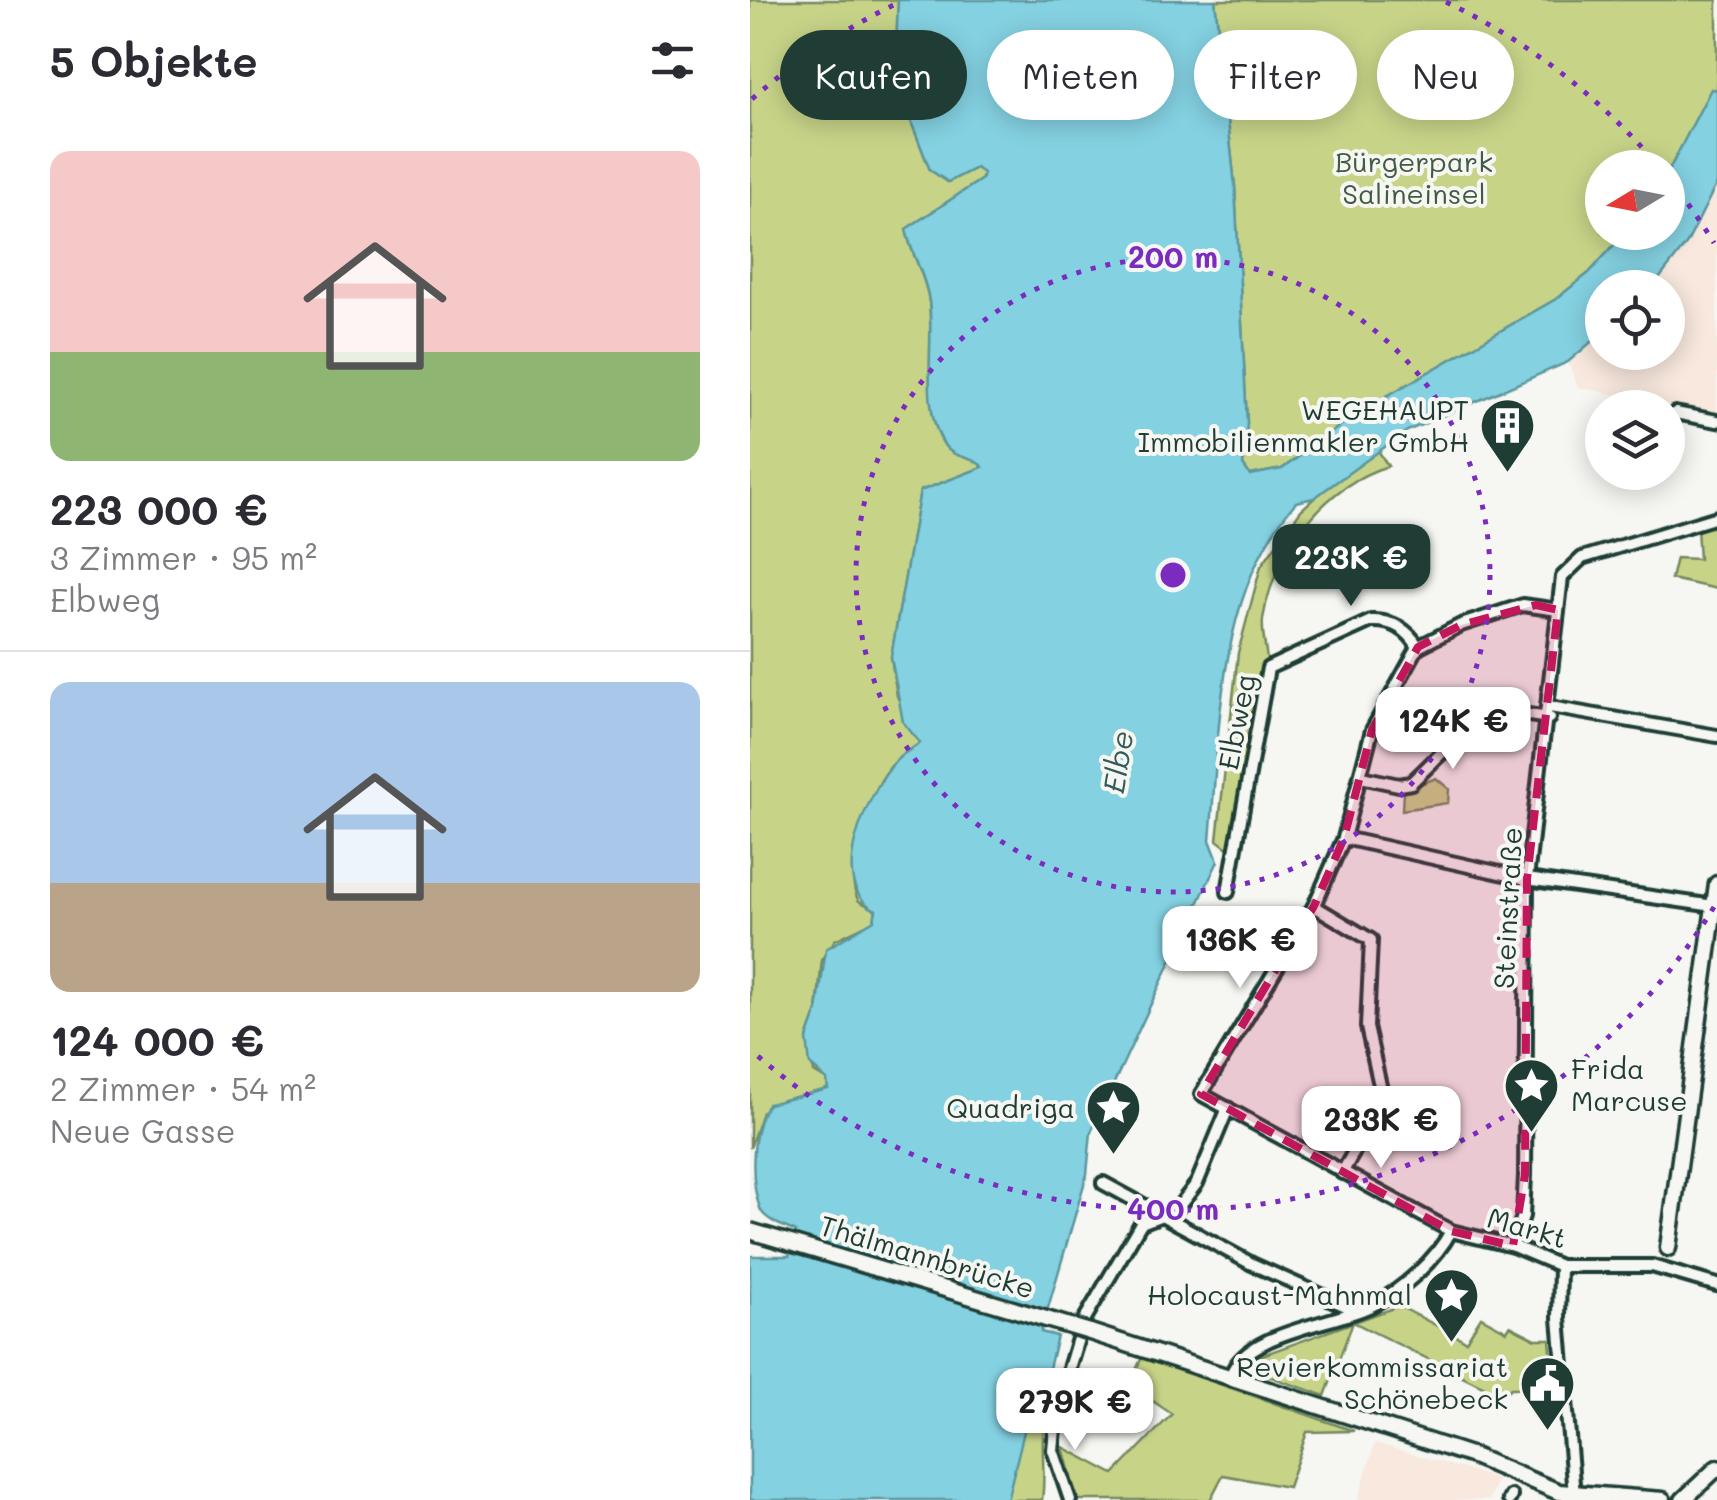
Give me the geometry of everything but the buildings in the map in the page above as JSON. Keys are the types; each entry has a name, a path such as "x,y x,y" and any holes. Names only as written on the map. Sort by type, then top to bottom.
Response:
{"street":[{"path":"1685,415 1717,421"},
{"name":"Steinstraße","path":"1513,1246 1524,1216 1528,879 1564,572 1582,558 1717,516"},
{"path":"1342,1173 1380,1107 1381,1090 1367,1028 1371,940 1314,906 1344,838 1372,730 1418,647 1462,625 1524,605 1558,610"},
{"name":"Elbweg","path":"1228,892 1268,668 1371,621 1382,620 1407,632 1418,647"},
{"path":"1361,777 1399,786 1411,783 1463,732 1501,711 1549,712 1717,736"},
{"path":"1344,838 1528,879 1714,906"},
{"path":"1717,884 1668,1248 1652,1266 1717,1285"},
{"name":"Markt","path":"1314,906 1202,1094 1451,1231 1513,1246 1560,1266 1652,1266"},
{"path":"1070,1500 1052,1450 1057,1408 1084,1322 1141,1223 1177,1210 1197,1183 1228,1108"},
{"path":"1103,1183 1322,1298 1357,1311"},
{"name":"Thälmannbrücke","path":"750,1230 1231,1375 1574,1497 1664,1500"},
{"path":"1231,1375 1250,1348 1357,1311 1404,1286 1451,1231"},
{"path":"1560,1266 1559,1318 1574,1497"},
{"path":"1683,1500 1717,1468"}],"highlighted area":[{"path":"1536,605 1558,610 1527,879 1525,1175 1513,1246 1451,1231 1201,1094 1314,906 1344,838 1372,730 1418,647 1461,625"}],"shaded area":[{"path":"1717,183 1717,415 1685,409 1685,390 1578,387 1568,362 1585,348 1585,370 1685,370 1685,270 1666,270 1687,243"},
{"path":"1375,1443 1497,1479 1489,1500 1358,1500"}],"green space":[{"path":"750,0 898,0 897,30 780,30 780,120 911,120 930,170 948,182 976,168 984,173 982,179 906,229 929,302 931,396 938,432 949,450 983,467 920,491 891,657 897,696 920,743 885,774 859,837 855,889 859,901 876,910 874,921 835,940 822,959 817,1011 807,1039 814,1072 827,1080 828,1089 780,1101 762,1112 750,1148"},
{"name":"Bürgerpark Salineinsel","path":"1215,0 1717,0 1717,90 1711,90 1680,150 1585,150 1585,250 1610,250 1592,270 1585,270 1585,276 1556,299 1359,412 1282,469 1250,475 1243,465 1247,423 1228,120 1357,120 1357,30 1218,30"},
{"path":"1374,444 1388,466 1343,489 1305,525 1278,570 1269,594 1263,619 1265,695 1234,853 1217,840 1238,653 1261,566 1301,510"},
{"path":"1717,525 1717,589 1671,579 1676,558 1699,559 1697,528"},
{"path":"1436,778 1449,789 1448,803 1402,810 1403,791"},
{"path":"1399,1306 1466,1341 1481,1317 1507,1331 1510,1326 1536,1339 1550,1339 1554,1388 1511,1388 1501,1395 1354,1322"},
{"path":"1353,1323 1325,1396 1254,1371 1254,1358"},
{"path":"1142,1357 1354,1431 1307,1432 1288,1487 1223,1475 1210,1500 1077,1500 1063,1447 1114,1474 1172,1414 1129,1385"},
{"path":"1029,1398 1049,1405 1044,1429 1042,1500 1005,1500"}],"water":[{"name":"Elbe","path":"898,0 1215,0 1218,30 1194,30 1194,120 1228,120 1247,423 1243,465 1250,475 1282,469 1359,412 1556,299 1585,276 1585,348 1568,362 1407,431 1314,498 1296,502 1270,537 1251,577 1227,662 1210,840 1218,861 1091,1132 1087,1174 1041,1332 1057,1336 1040,1405 1031,1403 1007,1500 750,1500 750,1256 789,1256 796,1232 761,1211 754,1172 758,1128 768,1104 828,1089 827,1080 810,1065 807,1039 817,1011 826,949 874,920 876,910 861,898 853,881 856,839 884,777 898,759 920,743 903,722 891,657 920,491 983,467 949,450 937,431 930,395 929,301 906,229 982,179 983,173 976,168 948,182 930,170 911,120 967,120 967,30 897,30"},
{"path":"1711,89 1717,90 1717,183 1685,246 1685,150 1679,150"},
{"path":"1610,250 1682,250 1666,270 1592,270"}],"pier":[{"path":"777,1229 1052,1311 1047,1329 1062,1334 784,1251 790,1234"}],"place":[{"name":"WEGEHAUPT Immobilienmakler GmbH","path":"1508,475"},
{"name":"Frida Marcuse","path":"1532,1134"},
{"name":"Quadriga","path":"1114,1157"},
{"name":"Holocaust-Mahnmal","path":"1451,1344"},
{"name":"Revierkommissariat Schönebeck","path":"1547,1432"}]}
